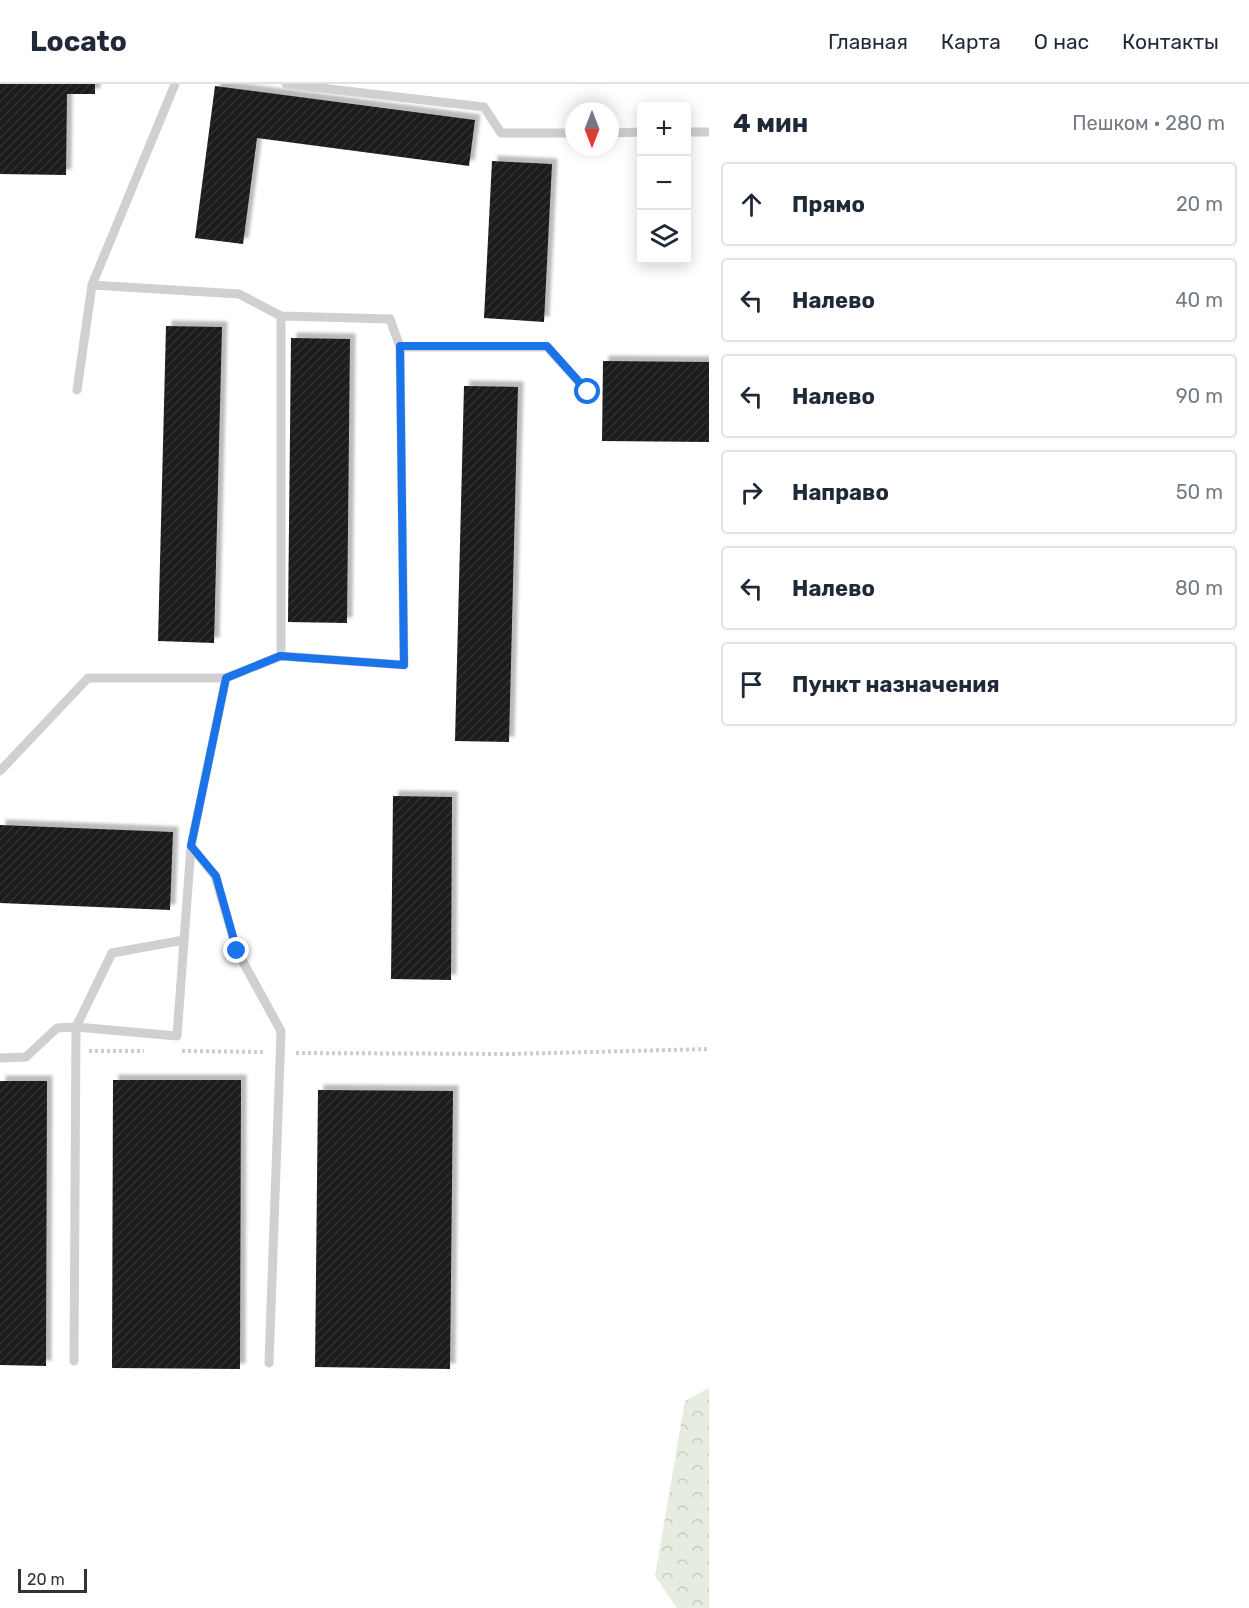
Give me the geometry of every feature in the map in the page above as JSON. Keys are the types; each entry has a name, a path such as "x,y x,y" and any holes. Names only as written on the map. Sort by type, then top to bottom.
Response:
{"lane":[{"path":"77,390 92,285 175,84"},
{"path":"286,84 484,107 501,133 565,133"},
{"path":"619,133 637,132"},
{"path":"691,132 709,132"},
{"path":"0,771 88,678 226,678 280,656 404,665 400,346 390,319 280,316 239,294 92,285"},
{"path":"280,316 280,656"},
{"path":"400,346 547,346 588,392"},
{"path":"0,1058 26,1057 57,1028 76,1027 177,1036 191,846 226,678"},
{"path":"191,846 216,876 237,951 280,1031 269,1363"},
{"path":"74,1361 76,1027 112,953 184,940"}],"path":[{"path":"172,1051 511,1054 709,1049"},
{"path":"76,1050 148,1051"}],"green space":[{"path":"709,1388 709,1608 677,1608 655,1576 685,1401"}],"building":[{"path":"0,84 95,84 95,94 67,94 66,175 0,174"},
{"path":"215,86 475,120 469,166 257,138 243,244 195,238"},
{"path":"492,161 552,164 544,322 484,318"},
{"path":"166,326 222,327 214,643 158,641"},
{"path":"291,338 350,339 347,623 288,622"},
{"path":"603,361 709,362 709,442 602,441"},
{"path":"464,386 518,387 509,742 455,741"},
{"path":"393,796 452,797 451,980 391,979"},
{"path":"0,825 173,832 170,910 0,903"},
{"path":"113,1080 241,1080 240,1369 112,1368"},
{"path":"0,1081 47,1081 46,1366 0,1365"},
{"path":"318,1090 453,1091 450,1369 315,1367"}],"route":[{"path":"237,951 216,876 191,846 226,678 280,656 404,665 400,346 547,346 588,392"}]}
